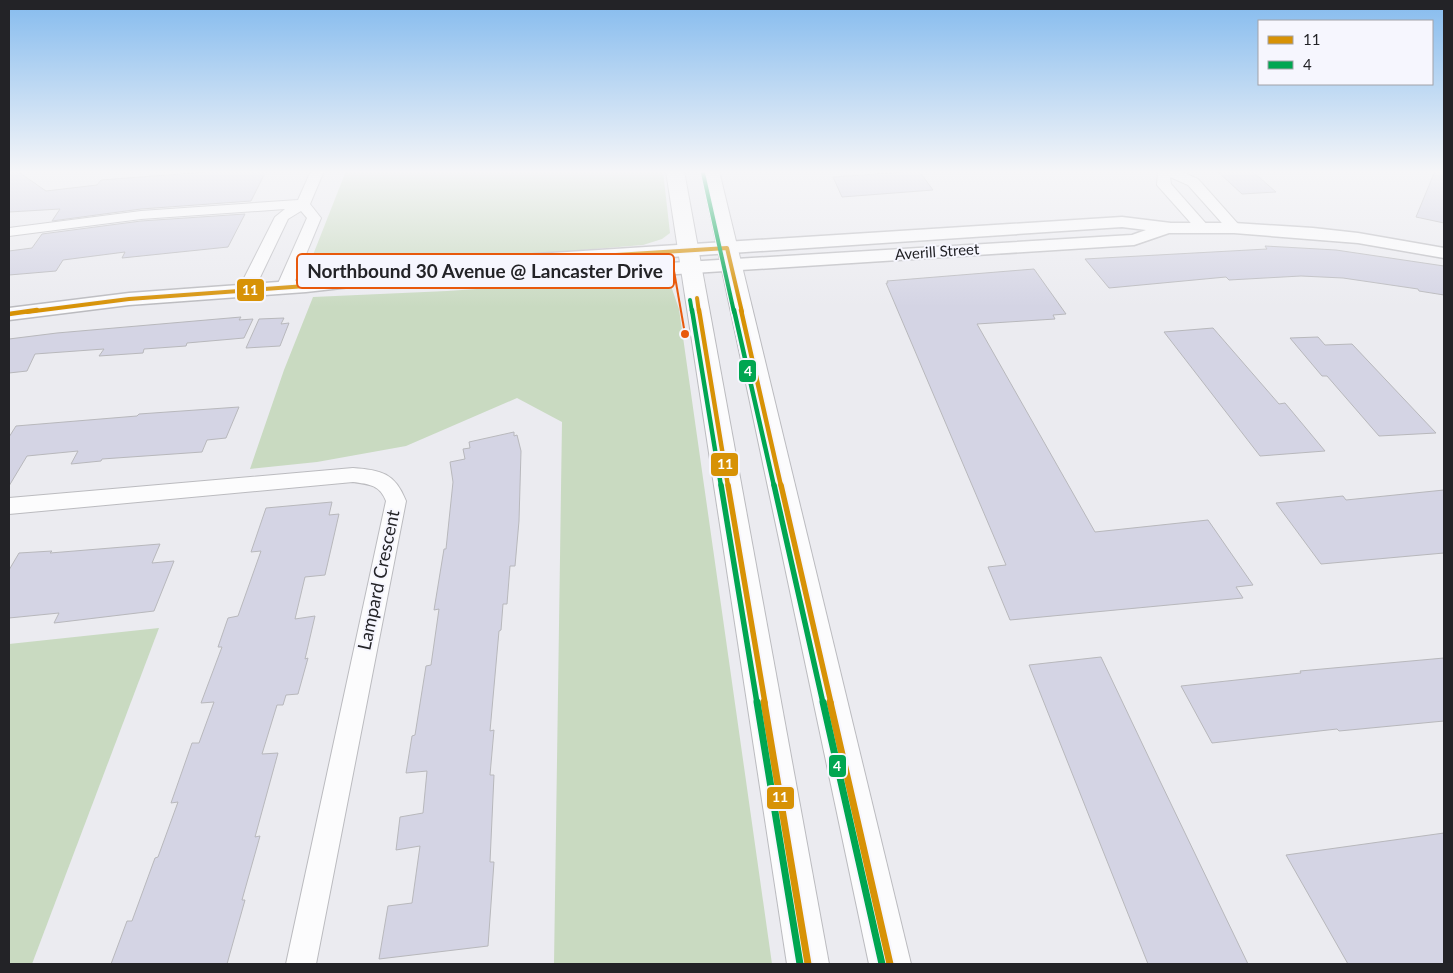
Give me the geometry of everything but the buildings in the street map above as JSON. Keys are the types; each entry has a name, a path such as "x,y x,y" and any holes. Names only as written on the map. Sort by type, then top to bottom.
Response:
{"main road":[{"path":"683,216 808,964"},
{"path":"720,216 890,964"}],"street":[{"path":"9,232 130,216"},
{"path":"246,290 283,216"},
{"path":"284,288 314,218 313,216"},
{"path":"1192,216 1202,227"},
{"path":"1224,216 1234,228"},
{"name":"Averill Street","path":"9,314 129,299 306,286 535,279 690,259 1134,240 1171,228 1234,228 1358,238 1444,253"},
{"name":"Lampard Crescent","path":"9,506 353,475 381,480 392,489 396,501 301,964"}],"green space":[{"path":"328,216 668,216 670,233 662,239 643,245 323,271 311,268 311,260"},
{"path":"643,278 671,286 679,309 772,964 554,964 562,422 517,398 406,446 317,462 250,469 284,370 313,297 447,291"},
{"path":"159,628 32,964 9,964 9,644"}],"transit line":[{"name":"4","path":"713,216 882,964"},
{"name":"11","path":"9,314 129,299 306,286 536,260 727,248 890,964"},
{"name":"11","path":"697,298 808,964"},
{"name":"4","path":"690,300 800,964"}],"place":[{"name":"Northbound 30 Avenue @ Lancaster Drive","path":"685,334"}]}
